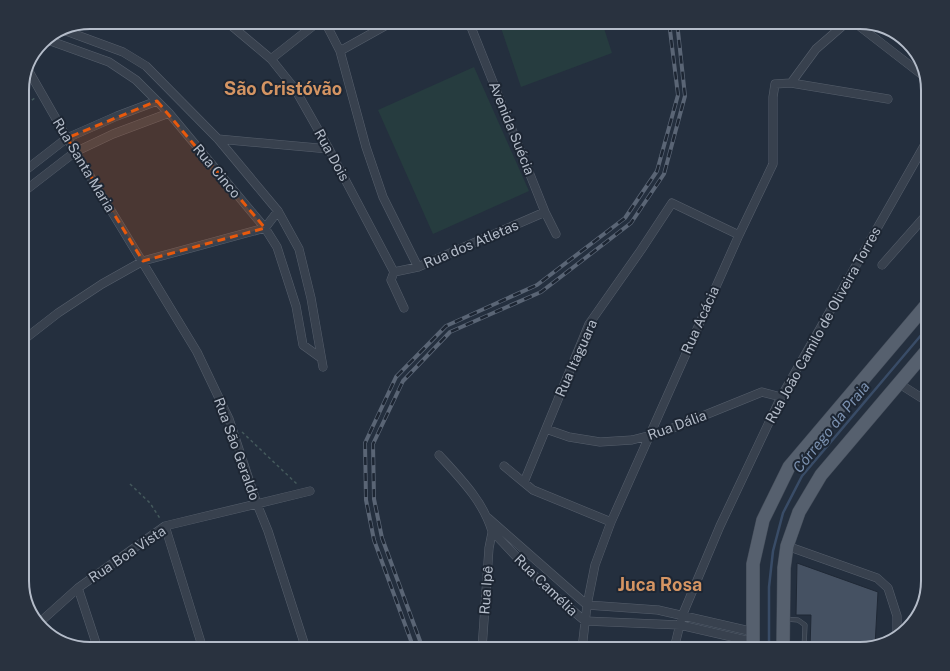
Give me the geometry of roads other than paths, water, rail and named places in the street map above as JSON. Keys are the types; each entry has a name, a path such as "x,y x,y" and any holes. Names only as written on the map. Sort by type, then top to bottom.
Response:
{"main road":[{"path":"754,641 755,556 763,520 789,467 921,311"},
{"path":"783,642 784,568 787,546 799,512 821,475 921,356"}],"street":[{"name":"Rua Dois","path":"236,29 271,59 295,89 329,148 394,272 391,280 404,308"},
{"path":"271,59 309,29"},
{"path":"329,29 340,51 366,147 383,197 418,267"},
{"path":"340,51 379,29"},
{"name":"Avenida Suécia","path":"472,29 545,212 556,234"},
{"path":"838,29 816,49 791,83 888,99"},
{"path":"865,29 916,65"},
{"name":"Rua Cinco","path":"52,42 109,62 136,80 169,114 265,228 278,247 296,306 302,345 322,362 311,298 299,249 278,211 218,139 146,66 123,52 70,32"},
{"name":"Rua Santa Maria","path":"31,75 75,152 143,261"},
{"name":"Rua Acácia","path":"583,642 586,605 595,565 611,522 647,438 739,235 773,164 773,97 776,84 791,83"},
{"path":"29,168 67,138 117,116 157,101"},
{"path":"29,188 75,152 113,134 169,114"},
{"path":"218,139 329,148"},
{"name":"Rua João Camilo de Oliveira Torres","path":"676,642 682,616 720,526 781,397 921,151"},
{"name":"Rua Itaguara","path":"524,482 589,324 641,250 672,202 739,235"},
{"path":"29,336 58,313 102,284 143,261 265,228 278,211"},
{"name":"Rua dos Atletas","path":"394,272 418,267 545,212"},
{"path":"882,265 921,221"},
{"name":"Rua São Geraldo","path":"143,261 197,352 229,419 257,504 268,531 304,642"},
{"path":"898,383 921,398"},
{"name":"Rua Dália","path":"546,429 569,437 600,442 647,438 762,392 781,397"},
{"path":"439,455 466,485 492,524"},
{"path":"504,466 533,490 611,522"},
{"name":"Rua Boa Vista","path":"96,642 78,588 165,526 307,491"},
{"name":"Rua Camélia","path":"492,524 586,605 658,610 682,616 754,641"},
{"name":"Rua Camélia","path":"492,524 547,589 585,621 680,625 754,641"},
{"name":"Rua Ipê","path":"482,642 488,548 492,524"},
{"path":"165,526 201,642"},
{"path":"787,546 877,578 888,588 897,616 897,630"},
{"path":"43,619 78,588"}],"lane":[{"path":"783,619 798,620 805,625 804,642"}],"waterway":[{"name":"Córrego da Praia","path":"769,642 769,587 773,551 783,513 802,476 921,335"}],"railway":[{"path":"411,642 374,540 366,500 365,443 396,377 446,326 537,285 625,218 657,171 678,95 670,29"},
{"path":"420,642 382,538 374,499 373,444 403,381 450,332 541,292 631,223 664,174 685,96 678,29"}],"district":[{"name":"São Cristóvão","path":"283,88"},
{"name":"Juca Rosa","path":"660,584"}]}
